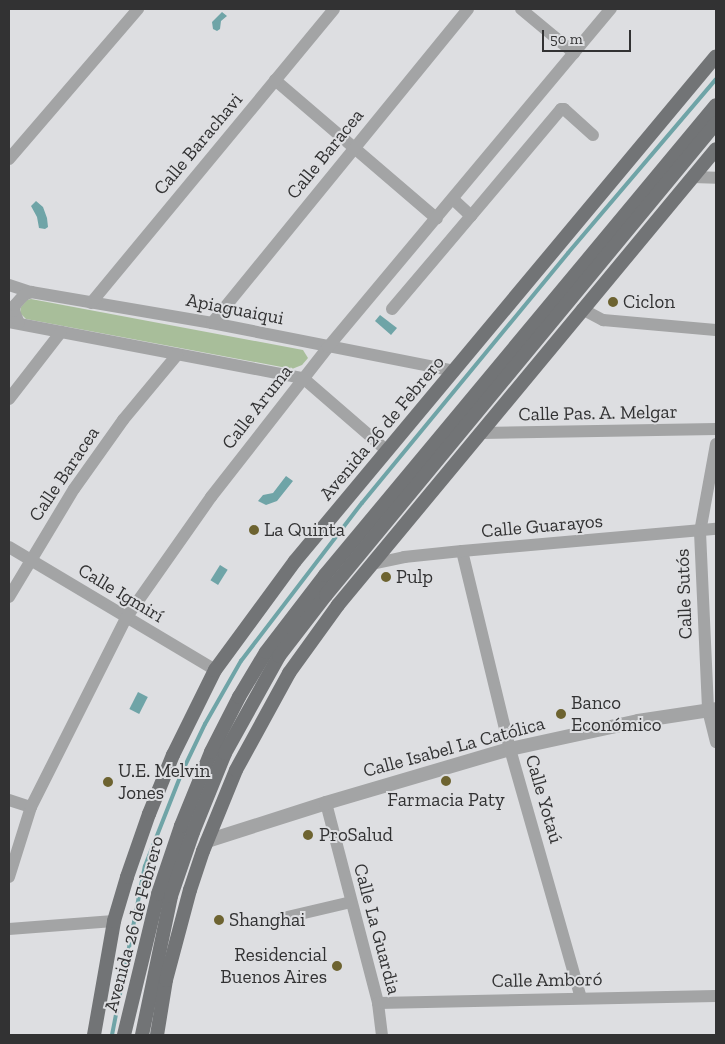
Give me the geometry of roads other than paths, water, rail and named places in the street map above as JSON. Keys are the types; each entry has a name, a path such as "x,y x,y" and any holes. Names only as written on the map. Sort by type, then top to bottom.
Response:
{"main road":[{"name":"Avenida 26 de Febrero","path":"94,1035 114,921 152,805 173,755 215,670 295,561 716,56"},
{"name":"Avenida 26 de Febrero","path":"124,1035 158,894 181,826 211,752 239,697 266,652 332,567 716,105"},
{"name":"Avenida 26 de Febrero","path":"142,1035 171,896 193,832 225,753 279,656 716,123"},
{"path":"157,1035 166,980 175,943 190,890 207,841 236,770 289,672 372,564 716,149"},
{"path":"488,400 528,376"}],"street":[{"path":"9,158 138,9"},
{"name":"Calle Barachavi","path":"91,303 334,9"},
{"name":"Calle Baracea","path":"212,323 468,9"},
{"path":"521,9 574,53"},
{"name":"Calle Aruma","path":"9,876 31,807 126,618 206,504 303,378 611,9"},
{"path":"275,80 437,218"},
{"path":"392,309 561,109 564,109 593,135"},
{"path":"693,177 716,178"},
{"path":"453,199 471,216"},
{"name":"Apiaguaiqui","path":"9,285 31,292 212,323 454,372"},
{"path":"31,292 24,295 15,305 14,323 303,378 386,450"},
{"path":"582,310 603,320 716,330"},
{"path":"9,399 61,332"},
{"name":"Calle Baracea","path":"9,597 29,560 80,481 124,420 177,355"},
{"name":"Calle Pas. A. Melgar","path":"481,433 716,429"},
{"name":"Calle Sutós","path":"716,444 700,532 716,742"},
{"name":"Calle Guarayos","path":"372,564 404,557 462,551 700,532 716,529"},
{"name":"Calle Igmirí","path":"9,547 215,670"},
{"name":"Calle Yotaú","path":"462,551 510,748 580,998"},
{"name":"Calle Isabel La Católica","path":"207,841 510,748 638,721 712,709"},
{"path":"9,800 31,807"},
{"name":"Calle La Guardia","path":"326,803 378,1003 382,1035"},
{"path":"283,918 351,902"},
{"path":"9,929 114,921"},
{"name":"Calle Amboró","path":"378,1003 716,996"}],"water":[{"path":"222,12 227,16 221,21 220,29 217,31 213,29 212,22"},
{"path":"36,201 43,207 47,218 48,227 45,229 39,228 37,217 31,206"},
{"path":"380,315 397,328 391,335 375,321"},
{"path":"286,476 293,481 277,501 266,505 258,501 263,495 273,493"},
{"path":"220,565 228,570 218,585 210,580"},
{"path":"138,692 148,697 139,714 129,709"}],"waterway":[{"path":"112,1035 145,866 182,772 205,724 241,661 362,503 568,253 716,79"}],"place":[{"name":"Ciclon","path":"613,302"},
{"name":"La Quinta","path":"254,530"},
{"name":"Pulp","path":"386,577"},
{"name":"Banco Económico","path":"561,714"},
{"name":"Farmacia Paty","path":"446,781"},
{"name":"U.E. Melvin Jones","path":"108,782"},
{"name":"ProSalud","path":"308,835"},
{"name":"Shanghai","path":"219,920"},
{"name":"Residencial Buenos Aires","path":"337,966"}]}
